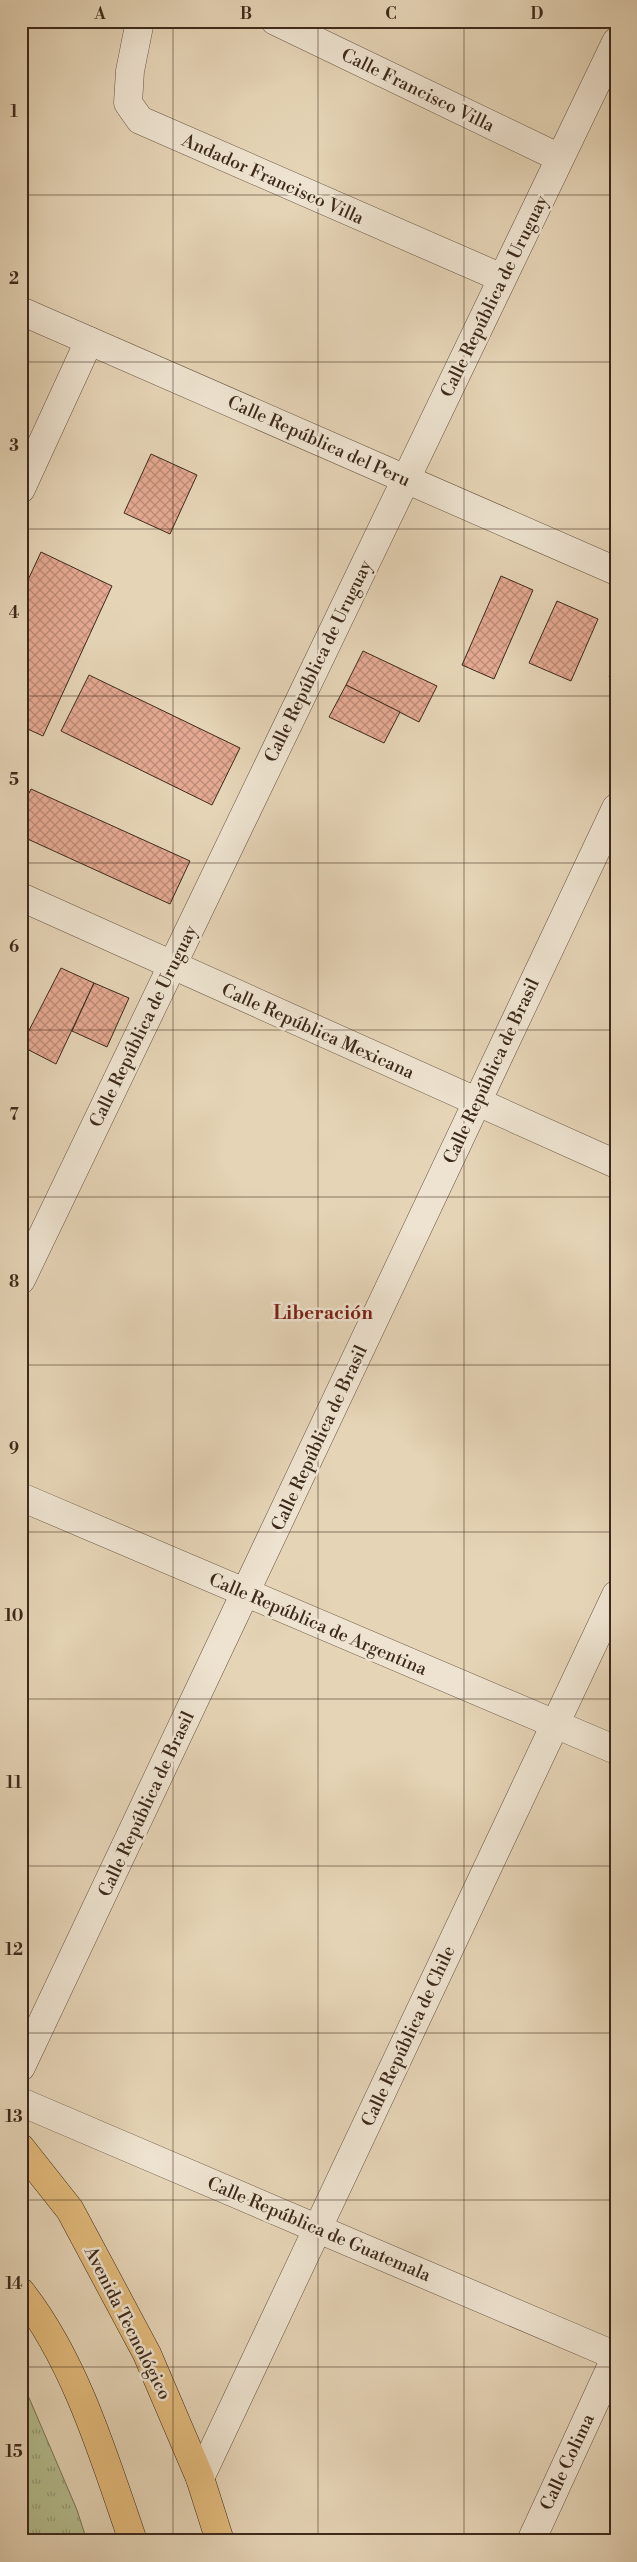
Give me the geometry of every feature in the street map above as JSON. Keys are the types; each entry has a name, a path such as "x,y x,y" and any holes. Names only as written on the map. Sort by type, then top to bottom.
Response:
{"main road":[{"name":"Avenida Tecnológico","path":"21,2148 70,2210 147,2354 200,2478 220,2541"},
{"path":"21,2292 31,2304 74,2380 109,2470 133,2541"}],"street":[{"name":"Andador Francisco Villa","path":"140,21 130,71 128,103 140,120 502,278"},
{"name":"Calle Francisco Villa","path":"275,21 560,158"},
{"name":"Calle República de Uruguay","path":"21,1280 616,42"},
{"name":"Calle República del Peru","path":"21,311 616,571"},
{"path":"21,489 89,340"},
{"name":"Calle República de Brasil","path":"21,2067 616,808"},
{"name":"Calle República Mexicana","path":"21,897 616,1164"},
{"name":"Calle República de Argentina","path":"21,1497 616,1750"},
{"name":"Calle República de Chile","path":"200,2478 616,1595"},
{"name":"Calle República de Guatemala","path":"21,2102 616,2356"},
{"name":"Calle Colima","path":"531,2541 616,2356"}],"green space":[{"path":"21,2379 77,2510 87,2541 21,2541"}],"building":[{"path":"151,454 197,475 170,534 124,513"},
{"path":"41,552 112,586 43,736 21,726 21,595"},
{"path":"501,576 533,590 494,679 462,665"},
{"path":"557,601 598,619 571,681 529,663"},
{"path":"363,651 437,686 419,722 346,685"},
{"path":"616,664 616,680 609,677"},
{"path":"89,675 240,748 212,805 61,731"},
{"path":"346,685 400,712 384,743 329,717"},
{"path":"31,789 190,861 170,904 21,836 21,809"},
{"path":"61,968 94,983 56,1064 21,1046"},
{"path":"94,983 129,998 107,1047 72,1031"}],"district":[{"name":"Liberación","path":"323,1312"}]}
